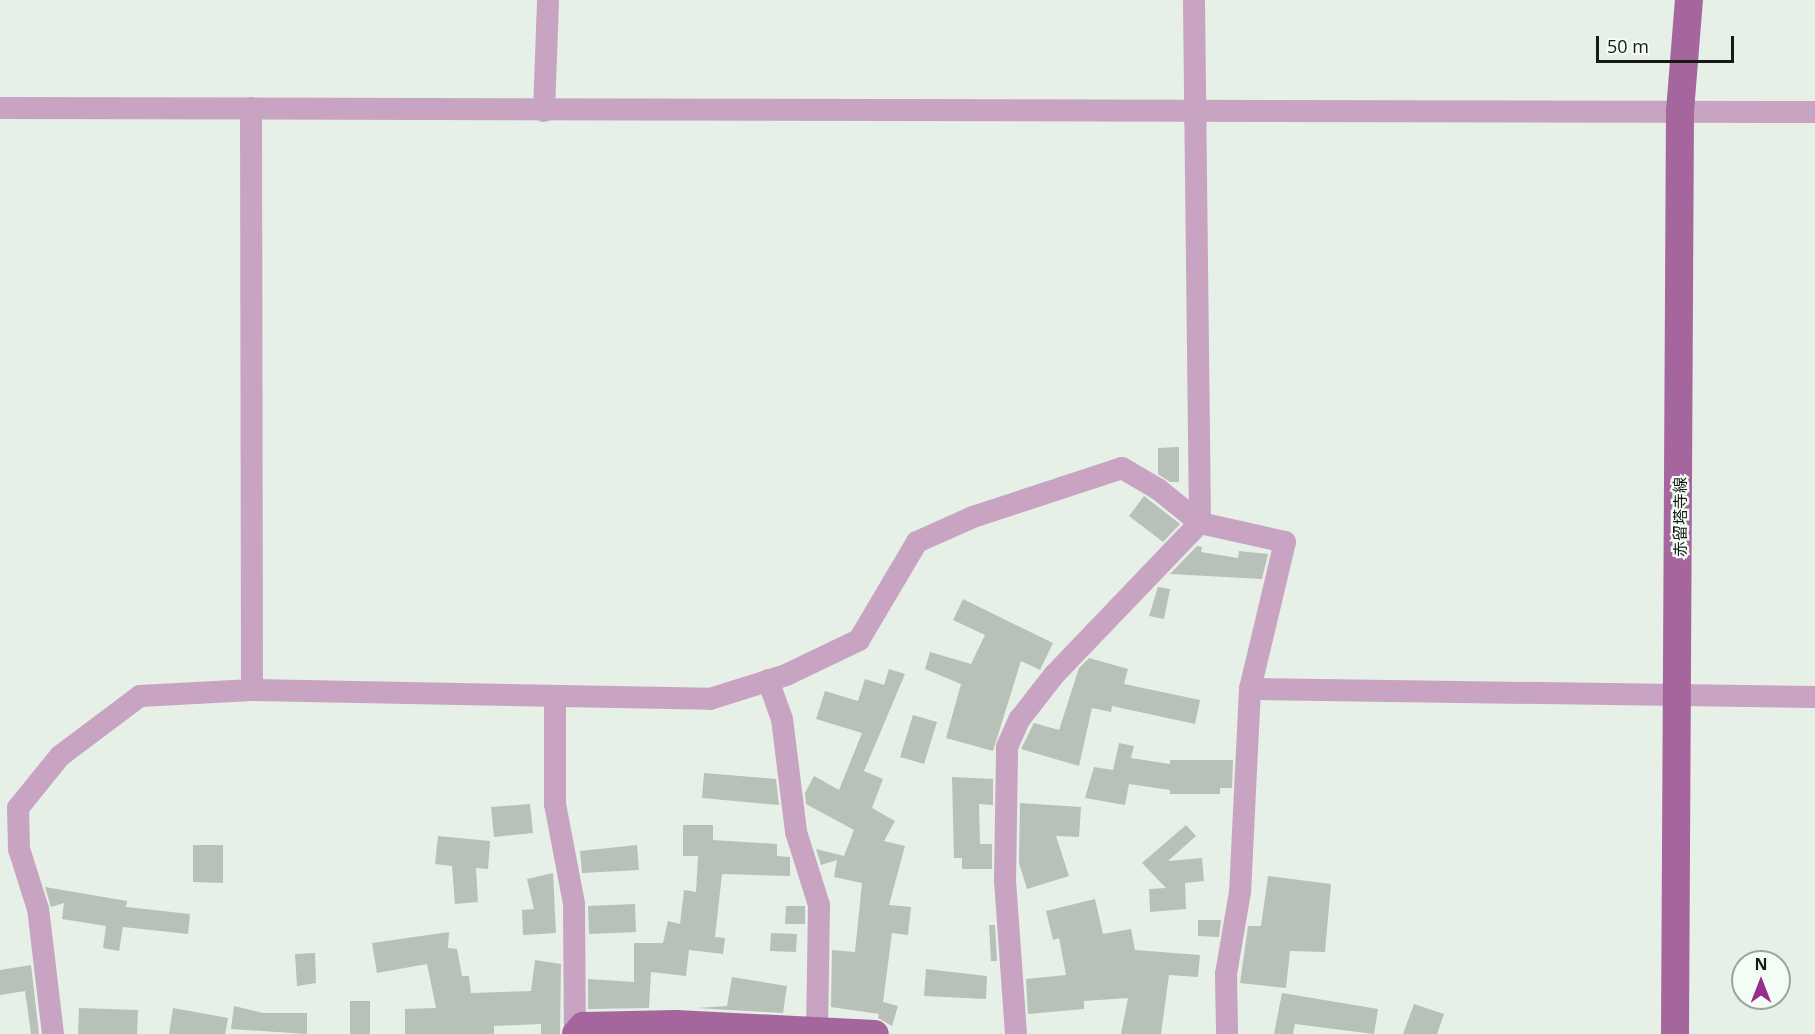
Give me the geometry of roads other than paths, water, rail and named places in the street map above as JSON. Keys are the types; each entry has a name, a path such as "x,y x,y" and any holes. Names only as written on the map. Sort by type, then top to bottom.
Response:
{"main road":[{"name":"赤留塔寺線","path":"1675,1034 1680,698 1680,111 1689,0"},
{"path":"576,1034 583,1026 676,1024 875,1034"}],"street":[{"path":"544,111 549,0"},
{"path":"1016,1034 1005,879 1007,747 1019,720 1054,675 1200,523 1194,0"},
{"path":"0,108 544,111 1194,108 1815,112"},
{"path":"251,108 252,690"},
{"path":"53,1034 38,909 19,849 18,808 60,756 140,696 252,690 710,699 768,680 859,640 918,542 973,517 1122,468 1158,489 1200,523 1285,542 1250,689 1240,892 1226,974 1227,1034"},
{"path":"768,680 782,719 796,832 819,905 817,1031"},
{"path":"1250,689 1680,698 1815,697"},
{"path":"555,696 555,804 574,903 576,1034"}]}
